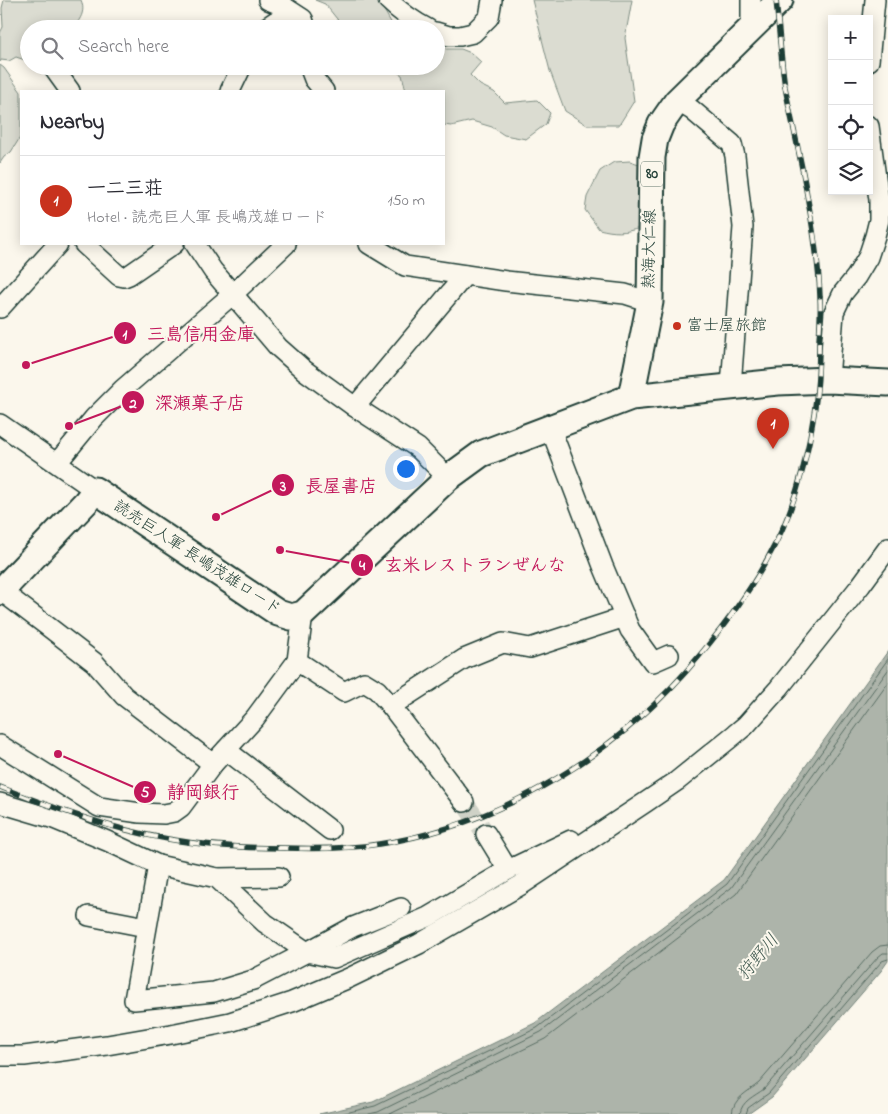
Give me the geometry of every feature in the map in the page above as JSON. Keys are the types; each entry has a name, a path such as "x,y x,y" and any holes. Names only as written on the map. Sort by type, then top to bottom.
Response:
{"main road":[{"name":"熱海大仁線","path":"631,396 650,302 652,157 655,139 661,124 676,101 780,0"},
{"name":"読売巨人軍 長嶋茂雄ロード","path":"95,490 278,613 290,618 302,614 448,478 481,454 631,396 778,382 829,380 888,383"},
{"path":"0,592 86,502 95,490"}],"street":[{"path":"268,0 283,6 303,20"},
{"path":"388,0 414,20"},
{"path":"445,35 460,36 473,33 488,17 492,0"},
{"path":"751,28 752,0"},
{"path":"869,60 875,0"},
{"path":"276,20 293,13"},
{"path":"58,75 69,90"},
{"path":"230,90 238,75"},
{"path":"313,75 323,90"},
{"path":"676,101 692,110 732,144 735,156 743,227 731,386"},
{"path":"829,380 834,312 843,293 856,277 868,257 879,220 879,200 872,150"},
{"path":"0,308 57,245"},
{"path":"85,245 119,276 124,277 173,245"},
{"path":"196,245 214,271 278,347 304,370 418,448 448,478"},
{"path":"57,463 94,418 123,389 233,294 285,245"},
{"path":"371,245 405,266 506,281 625,294 650,302"},
{"path":"355,406 465,275"},
{"path":"0,424 95,490"},
{"path":"550,427 603,566 630,630 652,662 669,655"},
{"path":"0,1056 24,1056 107,1045 230,1022 292,1002 349,978 419,944 521,885 646,802 677,781 746,725 779,688 888,548"},
{"path":"0,592 94,662 124,696 213,764"},
{"path":"0,745 98,807 140,813 164,814 174,812 181,807 213,764 254,718 297,661 302,614"},
{"path":"391,706 464,659 503,643 530,648 624,617"},
{"path":"297,661 344,692 364,682 377,690 464,802"},
{"path":"226,750 330,830"},
{"path":"0,803 54,819 158,865 217,878 279,877"},
{"path":"217,878 265,923 307,952 334,958 428,917 508,870 580,836 599,833"},
{"path":"486,834 508,870"},
{"path":"158,865 134,1000 214,992 253,980 353,927 401,908"},
{"path":"89,916 146,927"}],"shaded area":[{"path":"4,0 81,0 83,8 79,20 20,20 20,58 16,57 9,61 1,60 0,62 0,33 3,27 2,8"},
{"path":"315,0 378,0 390,20 338,20 325,4"},
{"path":"532,0 632,0 625,38 634,101 619,125 587,125 565,111 550,71"},
{"path":"445,48 461,49 471,53 481,62 470,75 480,85 494,92 505,103 537,100 550,113 546,124 526,139 504,135 492,127 472,121 451,126 445,125 445,90 406,90 402,75 445,75"},
{"path":"0,65 20,91 20,138 11,152 0,163"},
{"path":"630,161 642,165 640,228 620,232 599,229 585,210 587,197 600,171 614,162"}],"water":[{"name":"狩野川","path":"888,651 888,961 772,1097 748,1114 319,1114 373,1102 535,1023 724,880"}],"tunnel":[{"path":"464,802 486,834"}],"railway":[{"path":"0,787 104,824 146,835 182,841 241,847 344,848 367,846 425,834 470,820 514,801 557,778 597,752 669,690 700,655 739,605 772,551 789,513 797,489 814,414 818,377 820,319 818,271 805,182 785,87 776,0"}],"place":[{"name":"富士屋旅館","path":"677,326"},
{"name":"三島信用金庫","path":"26,365"},
{"name":"深瀬菓子店","path":"69,426"},
{"name":"一二三荘","path":"773,449"},
{"name":"長屋書店","path":"216,517"},
{"name":"玄米レストランぜんな","path":"280,550"},
{"name":"静岡銀行","path":"58,754"}]}
